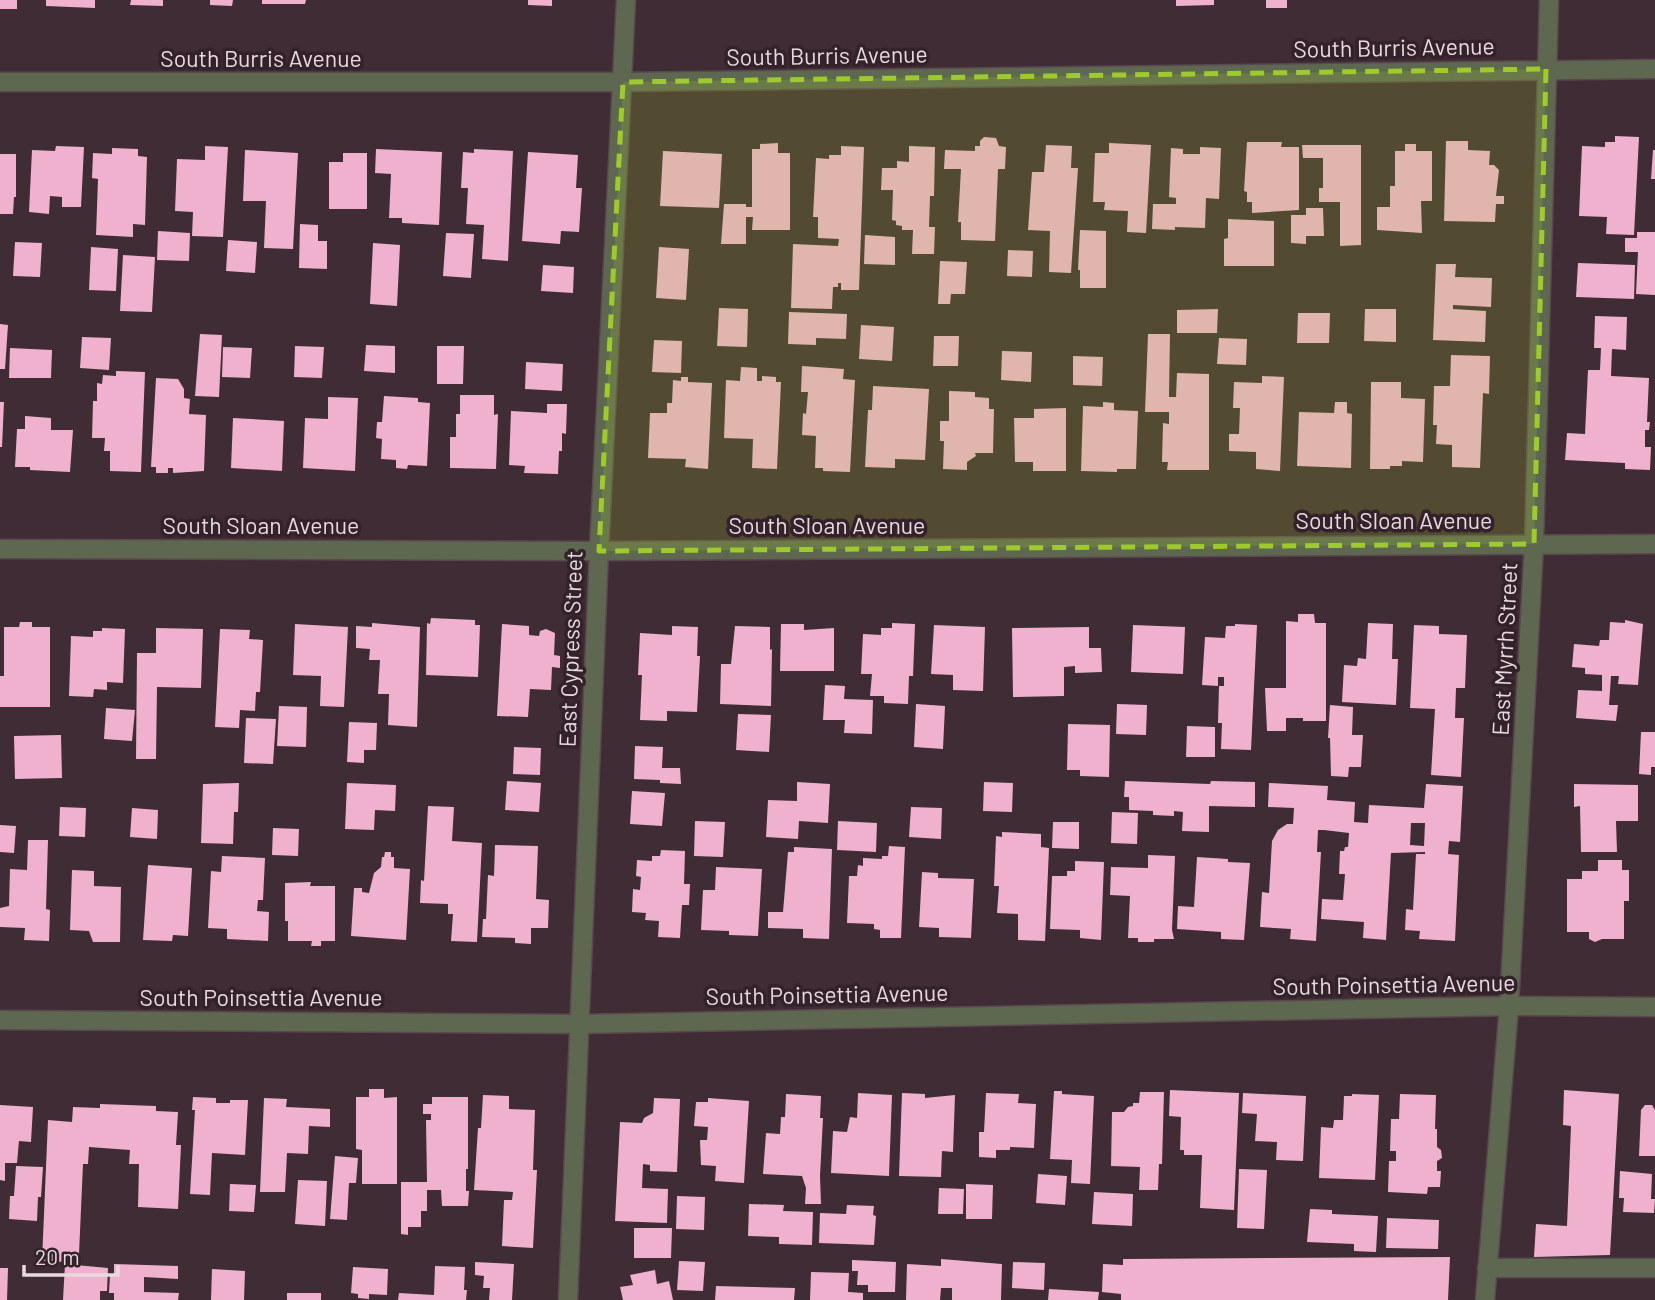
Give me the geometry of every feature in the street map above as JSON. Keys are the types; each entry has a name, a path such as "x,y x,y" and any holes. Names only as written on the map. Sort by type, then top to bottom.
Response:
{"street":[{"name":"East Cypress Street","path":"568,1300 598,551 626,0"},
{"name":"East Myrrh Street","path":"1485,1300 1510,1006 1534,544 1549,0"},
{"name":"South Burris Avenue","path":"0,82 623,82 1655,69"},
{"name":"South Sloan Avenue","path":"0,549 598,551 1655,544"},
{"name":"South Poinsettia Avenue","path":"0,1020 580,1024 1510,1006 1655,1007"},
{"path":"1487,1268 1655,1268"}],"highlighted area":[{"path":"1546,69 1534,544 599,551 623,82"}],"building":[{"path":"0,0 17,0 17,9 0,9"},
{"path":"46,0 95,0 95,8 46,6"},
{"path":"131,0 163,0 163,6 130,5"},
{"path":"210,0 233,0 232,6 210,5"},
{"path":"262,0 306,0 305,4 262,4"},
{"path":"528,0 552,0 552,6 528,5"},
{"path":"1176,0 1214,0 1214,5 1176,6"},
{"path":"1266,0 1287,0 1287,8 1266,8"},
{"path":"1615,136 1639,137 1634,235 1606,234 1607,217 1579,216 1582,146 1605,147 1605,142 1615,142"},
{"path":"984,137 996,138 999,146 1006,147 1005,169 998,169 995,241 961,240 961,222 958,222 961,169 944,169 945,150 975,151 975,146 980,146"},
{"path":"1446,141 1468,141 1468,150 1490,151 1489,165 1494,165 1499,170 1496,196 1504,196 1504,204 1496,204 1495,222 1444,221"},
{"path":"1247,142 1282,142 1281,147 1299,147 1299,210 1252,213 1252,202 1247,202 1247,192 1244,191"},
{"path":"778,143 778,153 790,153 790,230 752,230 753,217 746,217 746,244 721,244 724,204 746,204 746,207 752,207 752,149 760,149 760,144"},
{"path":"1109,143 1151,145 1146,233 1127,232 1128,211 1104,210 1105,202 1093,202 1095,153 1109,153"},
{"path":"1405,144 1416,144 1416,151 1432,151 1432,201 1421,201 1422,233 1377,230 1377,207 1390,207 1390,186 1395,186 1395,151 1405,151"},
{"path":"1046,145 1072,146 1071,168 1078,168 1071,273 1049,272 1050,231 1028,230 1032,172 1044,172"},
{"path":"1302,145 1361,145 1361,245 1340,246 1340,202 1319,202 1319,188 1323,188 1323,158 1303,158"},
{"path":"56,146 84,147 81,207 62,207 62,197 50,196 49,214 29,212 32,150 55,151"},
{"path":"205,146 228,147 223,237 192,236 193,212 175,211 177,159 205,160"},
{"path":"841,146 864,147 859,290 841,290 841,283 838,283 838,287 833,287 832,309 791,308 793,244 838,246 839,239 818,238 818,217 813,217 816,158 829,159 829,155 841,155"},
{"path":"909,146 935,147 934,196 930,196 929,227 935,227 934,254 912,254 913,230 902,230 902,226 896,225 896,221 892,220 893,190 881,190 882,168 897,168 897,161 909,162"},
{"path":"1200,147 1221,148 1219,199 1206,198 1205,228 1152,229 1153,204 1176,204 1176,198 1169,197 1171,148 1183,149 1183,154 1200,154"},
{"path":"112,148 138,149 138,156 147,157 145,225 133,224 133,237 96,235 98,179 92,178 93,153 112,154"},
{"path":"376,149 442,152 439,225 402,223 402,218 389,218 391,174 375,173"},
{"path":"474,149 513,151 508,261 482,259 484,225 466,224 468,188 461,188 463,152 474,153"},
{"path":"245,150 298,153 293,249 264,248 266,201 243,201"},
{"path":"1653,150 1655,179 1651,179"},
{"path":"663,151 722,154 719,208 660,206"},
{"path":"528,152 578,155 576,188 582,188 579,232 561,231 560,244 522,241"},
{"path":"343,153 367,153 367,209 329,209 329,162 343,162"},
{"path":"0,154 16,154 16,197 13,214 0,214"},
{"path":"1306,208 1323,208 1324,236 1306,236 1306,244 1291,243 1291,215 1306,215"},
{"path":"1228,219 1274,221 1274,266 1224,266 1224,239 1228,238"},
{"path":"300,224 318,225 318,241 327,241 327,269 299,268"},
{"path":"1080,230 1106,231 1106,288 1080,288"},
{"path":"158,231 190,233 189,261 157,260"},
{"path":"1637,232 1655,232 1655,295 1636,294 1638,252 1625,252 1625,238 1637,238"},
{"path":"446,233 474,234 471,278 443,276"},
{"path":"865,235 895,237 895,265 864,264"},
{"path":"228,240 257,242 255,273 226,271"},
{"path":"15,242 42,243 40,277 13,276"},
{"path":"373,243 400,245 397,306 370,304"},
{"path":"91,247 118,249 116,291 89,290"},
{"path":"659,247 689,249 686,300 656,298"},
{"path":"1008,250 1033,251 1032,277 1007,276"},
{"path":"123,255 155,257 152,312 120,311"},
{"path":"940,261 967,262 965,294 951,294 950,304 938,304"},
{"path":"1578,263 1635,265 1634,299 1576,297"},
{"path":"1436,264 1456,264 1455,277 1492,278 1491,307 1453,305 1453,309 1486,311 1485,342 1433,340"},
{"path":"543,265 574,267 573,293 541,291"},
{"path":"719,308 748,309 747,347 717,346"},
{"path":"1218,309 1217,333 1177,333 1177,310"},
{"path":"1365,309 1396,309 1396,342 1364,341"},
{"path":"789,312 847,314 846,339 816,338 816,345 788,344"},
{"path":"1298,313 1330,313 1329,343 1297,343"},
{"path":"1595,316 1627,317 1626,350 1612,349 1611,376 1649,378 1647,422 1650,422 1649,430 1645,430 1645,447 1651,447 1650,470 1625,469 1625,463 1565,460 1567,433 1585,434 1588,370 1600,370 1601,348 1594,348"},
{"path":"0,324 8,325 5,369 0,369"},
{"path":"861,325 894,327 892,361 859,359"},
{"path":"200,334 222,335 219,397 195,396"},
{"path":"1148,334 1170,334 1169,397 1176,397 1177,373 1209,374 1209,470 1167,470 1168,462 1162,462 1163,423 1169,424 1169,412 1145,412"},
{"path":"934,336 959,336 958,366 933,366"},
{"path":"82,337 111,338 109,370 80,368"},
{"path":"1219,338 1247,339 1246,365 1217,364"},
{"path":"654,340 682,341 681,373 652,372"},
{"path":"366,345 395,346 395,373 364,371"},
{"path":"295,346 324,347 322,378 294,377"},
{"path":"437,346 464,346 463,384 437,384"},
{"path":"223,347 252,348 250,378 222,377"},
{"path":"10,348 52,350 51,378 9,378"},
{"path":"1002,351 1032,352 1031,382 1001,380"},
{"path":"1451,355 1490,356 1489,394 1483,393 1480,468 1452,467 1452,445 1436,444 1437,425 1433,425 1434,386 1450,386"},
{"path":"1073,356 1103,357 1102,386 1073,385"},
{"path":"526,362 563,364 562,391 525,389"},
{"path":"802,366 844,369 843,379 855,380 850,472 815,468 816,436 802,435 808,392 801,392"},
{"path":"741,367 757,368 757,381 762,381 762,376 776,377 776,382 781,382 777,469 752,468 753,439 724,438 726,380 740,381"},
{"path":"116,371 145,372 141,472 110,471 110,451 104,451 105,438 92,438 93,401 97,401 97,383 102,384 103,375 116,376"},
{"path":"1262,376 1284,377 1280,471 1256,469 1256,452 1229,451 1229,434 1239,434 1240,408 1233,408 1234,382 1262,383"},
{"path":"681,377 688,377 688,382 712,383 708,469 685,467 686,459 648,458 650,413 667,413 667,403 672,403 673,380 681,381"},
{"path":"156,378 178,379 184,389 184,398 190,399 189,414 206,415 204,471 173,473 173,468 168,468 168,473 156,473 156,467 151,467"},
{"path":"1371,382 1401,382 1401,398 1425,399 1423,462 1402,461 1402,466 1390,466 1390,469 1370,469"},
{"path":"873,386 929,389 925,460 895,459 895,468 865,467 868,410 872,410"},
{"path":"949,391 975,392 975,397 989,398 989,409 994,409 993,453 975,453 976,456 967,462 967,470 943,469 944,441 940,441 940,421 949,421"},
{"path":"460,395 494,395 494,415 498,414 496,469 450,468 450,437 456,437 456,414 460,414"},
{"path":"384,396 418,398 418,402 430,403 427,466 408,465 407,469 396,468 396,460 381,459 382,439 376,438 377,422 382,422"},
{"path":"328,397 358,398 355,471 303,468 305,418 328,419"},
{"path":"0,402 4,402 2,447 0,447"},
{"path":"1103,402 1114,403 1114,410 1138,411 1136,469 1117,469 1117,472 1081,471 1083,406 1103,407"},
{"path":"1335,402 1347,402 1347,413 1352,414 1351,468 1297,466 1299,412 1334,413"},
{"path":"547,404 567,404 566,434 562,433 558,474 524,473 525,466 509,465 511,411 547,413"},
{"path":"1066,408 1066,471 1033,471 1033,462 1015,462 1014,418 1034,418 1034,409"},
{"path":"25,416 51,418 51,430 73,430 70,472 15,467 17,429 25,429"},
{"path":"233,418 284,421 282,471 231,468"},
{"path":"1298,614 1314,614 1315,623 1326,623 1326,721 1286,718 1286,731 1267,731 1265,688 1286,688 1286,621 1298,622"},
{"path":"431,618 475,620 475,625 480,625 478,677 426,675 427,623 430,624"},
{"path":"1625,620 1643,624 1638,685 1618,684 1619,676 1611,676 1609,705 1618,705 1616,721 1576,718 1578,690 1602,691 1602,675 1585,674 1585,668 1572,667 1574,644 1599,646 1600,640 1609,640 1610,622 1625,623"},
{"path":"20,622 32,622 32,627 50,627 50,707 0,707 0,676 4,676 4,627 19,627"},
{"path":"372,623 420,627 417,727 388,725 389,694 378,694 380,660 369,660 370,649 356,648 356,626 372,627"},
{"path":"892,623 915,624 913,676 909,676 908,704 884,703 884,696 870,696 872,674 861,674 863,634 881,635 881,628 892,628"},
{"path":"1368,623 1393,624 1392,659 1398,659 1396,705 1342,702 1344,665 1357,666 1358,658 1366,659"},
{"path":"295,624 348,627 344,707 320,706 321,676 293,675"},
{"path":"502,624 529,626 529,635 539,636 540,631 546,629 555,633 554,655 560,656 560,668 552,667 551,690 530,689 528,717 497,716"},
{"path":"781,624 804,624 804,630 834,628 834,671 780,671"},
{"path":"934,625 985,627 983,691 953,690 953,675 931,674"},
{"path":"1133,625 1185,627 1183,674 1131,672"},
{"path":"1257,625 1251,750 1221,749 1222,723 1218,723 1219,686 1224,686 1224,677 1218,677 1218,686 1202,685 1205,637 1225,638 1226,626"},
{"path":"1414,625 1439,626 1439,634 1467,635 1465,688 1456,688 1455,718 1464,718 1461,777 1431,775 1435,709 1410,708"},
{"path":"672,626 698,627 697,656 700,656 697,712 667,711 667,721 640,720 640,633 672,635"},
{"path":"735,626 770,627 771,706 720,704 721,664 731,664"},
{"path":"1089,627 1089,648 1101,648 1102,672 1075,673 1075,666 1064,667 1064,696 1013,697 1012,628"},
{"path":"102,628 125,629 123,683 107,682 107,690 94,689 93,697 69,696 71,636 93,637 93,631 102,631"},
{"path":"156,628 203,629 201,688 157,687 156,759 136,759 137,653 156,653"},
{"path":"220,629 250,630 249,639 263,640 260,692 256,692 255,711 240,710 239,728 215,727"},
{"path":"825,685 845,686 844,699 873,700 872,734 844,733 845,720 823,720"},
{"path":"916,704 945,706 943,749 914,747"},
{"path":"1117,704 1147,705 1146,735 1116,734"},
{"path":"1330,705 1353,707 1352,735 1363,735 1361,767 1349,767 1348,777 1331,776 1328,738"},
{"path":"279,706 307,707 306,747 277,746"},
{"path":"106,708 135,710 132,741 104,739"},
{"path":"738,714 771,715 769,752 736,750"},
{"path":"246,718 276,719 273,764 244,763"},
{"path":"349,722 377,723 376,750 364,750 364,763 347,762"},
{"path":"1068,724 1110,725 1109,777 1080,776 1080,770 1067,770"},
{"path":"1187,726 1215,727 1215,757 1186,757"},
{"path":"1641,732 1655,732 1655,767 1651,767 1651,775 1639,774"},
{"path":"61,735 62,778 15,779 14,736"},
{"path":"635,746 663,747 662,768 680,768 681,784 634,779"},
{"path":"514,747 541,748 540,775 513,774"},
{"path":"507,781 541,783 539,812 505,810"},
{"path":"1125,781 1210,784 1211,781 1255,782 1255,807 1209,806 1209,832 1182,831 1183,812 1174,811 1174,816 1153,815 1153,811 1129,810 1129,797 1124,797"},
{"path":"797,782 830,784 828,823 799,821 798,839 766,837 768,800 797,801"},
{"path":"984,782 1013,783 1012,812 983,811"},
{"path":"239,783 238,812 234,812 233,844 201,843 203,784"},
{"path":"347,783 396,785 395,811 375,810 374,830 345,829"},
{"path":"1269,783 1328,786 1327,800 1355,802 1354,822 1368,823 1369,805 1424,808 1426,784 1463,786 1460,842 1449,841 1448,854 1459,855 1455,941 1419,939 1420,931 1405,930 1406,909 1413,910 1416,854 1425,852 1391,853 1386,940 1363,938 1364,922 1321,919 1322,899 1343,900 1345,874 1339,874 1340,851 1348,847 1349,833 1324,830 1318,830 1317,852 1321,852 1316,941 1290,939 1291,929 1260,927 1262,892 1269,893 1272,841 1278,830 1287,824 1293,824 1294,808 1268,807","holes":["1411,823 1425,823 1424,846 1410,845"]},
{"path":"1574,784 1638,785 1638,821 1616,821 1617,852 1581,852 1580,806 1574,807"},
{"path":"632,791 665,793 662,826 630,824"},
{"path":"428,806 454,807 452,841 482,843 477,942 451,941 453,914 448,914 448,904 420,903 421,880 424,881"},
{"path":"60,807 86,808 85,837 59,836"},
{"path":"911,807 942,808 941,839 909,837"},
{"path":"132,808 158,810 157,839 130,837"},
{"path":"1112,812 1138,813 1137,844 1111,843"},
{"path":"695,821 725,822 723,857 694,856"},
{"path":"838,821 877,823 876,852 837,850"},
{"path":"1053,822 1079,822 1079,849 1052,848"},
{"path":"0,825 16,826 14,853 0,852"},
{"path":"273,828 299,829 298,856 272,855"},
{"path":"1002,832 1041,834 1041,847 1049,848 1045,941 1018,940 1018,914 997,913 999,886 994,886 996,836 1002,837"},
{"path":"28,840 48,840 46,909 50,910 49,941 24,940 25,928 0,927 0,908 9,906 10,869 27,870"},
{"path":"495,845 538,846 536,899 549,900 548,928 531,928 531,944 515,943 515,938 482,937 483,919 486,919 488,875 494,876"},
{"path":"889,846 905,847 901,938 880,938 880,930 874,929 874,924 847,923 849,876 857,876 858,865 863,866 863,858 882,859 882,856 888,856"},
{"path":"794,847 832,849 829,939 803,938 803,929 768,928 768,912 783,912 788,852 794,852"},
{"path":"661,850 685,851 684,884 690,884 689,905 682,905 680,938 658,937 659,921 645,920 646,913 632,912 633,889 640,890 641,877 636,876 637,860 652,861 652,856 660,856"},
{"path":"385,852 391,852 391,857 394,857 394,868 410,869 406,940 351,936 354,888 362,888 362,892 369,893 374,873 381,867"},
{"path":"1148,855 1175,856 1172,930 1174,939 1138,942 1138,938 1128,938 1130,896 1110,895 1111,867 1148,868"},
{"path":"222,856 265,858 263,900 258,900 257,911 269,912 268,941 227,939 227,929 208,928 211,871 221,872"},
{"path":"1197,857 1250,863 1244,940 1221,939 1221,932 1177,929 1178,906 1194,907"},
{"path":"1598,860 1622,860 1622,870 1629,870 1629,901 1624,901 1624,939 1602,939 1595,942 1589,939 1589,932 1567,932 1567,879 1582,879 1582,871 1598,871"},
{"path":"1075,861 1104,862 1101,940 1080,938 1080,930 1050,929 1052,876 1067,876 1067,871 1075,871"},
{"path":"148,865 192,868 188,936 173,935 172,941 143,940"},
{"path":"716,867 762,869 758,936 701,930 703,890 715,890"},
{"path":"72,870 94,871 94,886 121,887 120,942 93,942 89,931 70,930"},
{"path":"922,872 938,873 938,878 974,879 971,938 939,937 939,928 919,927"},
{"path":"311,882 310,886 335,886 335,941 321,941 321,946 311,946 312,941 288,941 285,883"},
{"path":"369,1089 384,1089 384,1098 397,1097 397,1184 362,1184 362,1150 356,1149 356,1097 369,1097"},
{"path":"1170,1090 1239,1093 1234,1210 1200,1208 1202,1155 1184,1155 1184,1150 1180,1150 1181,1117 1169,1116"},
{"path":"1564,1090 1619,1094 1610,1255 1534,1257 1536,1224 1567,1226 1571,1126 1563,1125"},
{"path":"1054,1091 1094,1096 1090,1184 1071,1183 1072,1160 1050,1159"},
{"path":"1140,1092 1164,1092 1162,1164 1159,1164 1158,1190 1139,1190 1140,1167 1111,1166 1112,1112 1124,1112 1133,1106 1133,1103 1139,1103"},
{"path":"858,1093 892,1095 889,1176 831,1173 833,1131 847,1132 850,1117 857,1118"},
{"path":"902,1093 925,1094 925,1098 955,1095 953,1152 942,1151 941,1177 899,1176"},
{"path":"986,1093 1019,1094 1018,1103 1036,1104 1034,1148 1010,1147 1010,1150 996,1150 996,1158 979,1157 979,1132 984,1132"},
{"path":"1243,1093 1306,1096 1303,1161 1276,1160 1277,1142 1255,1141 1257,1114 1242,1113"},
{"path":"786,1094 821,1096 821,1204 805,1204 806,1188 802,1176 763,1174 766,1133 780,1134 781,1117 785,1117"},
{"path":"1400,1094 1436,1095 1435,1129 1437,1147 1441,1150 1442,1158 1437,1161 1437,1171 1441,1171 1440,1187 1428,1187 1427,1194 1388,1192 1389,1161 1396,1161 1396,1151 1390,1151 1391,1119 1399,1119"},
{"path":"483,1095 509,1096 509,1109 535,1110 533,1170 537,1170 533,1248 502,1246 504,1200 512,1200 513,1192 474,1190"},
{"path":"1379,1095 1375,1180 1319,1178 1321,1127 1333,1128 1334,1120 1343,1120 1344,1096"},
{"path":"193,1097 216,1098 216,1103 248,1100 245,1155 212,1153 210,1195 190,1194 195,1110 192,1110"},
{"path":"432,1097 468,1097 468,1206 442,1206 441,1190 427,1190 427,1211 421,1211 421,1227 408,1227 408,1235 401,1234 401,1182 427,1182 426,1120 431,1120 431,1114 423,1114 423,1104 432,1104"},
{"path":"264,1098 287,1099 286,1107 330,1109 330,1127 309,1126 308,1154 287,1153 285,1192 260,1192"},
{"path":"654,1098 680,1099 677,1172 650,1171 650,1165 643,1164 642,1188 668,1189 667,1223 615,1221 620,1122 642,1123 644,1118 653,1113"},
{"path":"708,1098 749,1101 744,1183 715,1181 716,1166 701,1165 700,1140 707,1140 708,1127 694,1126 696,1102 708,1102"},
{"path":"100,1104 156,1106 156,1111 178,1112 176,1145 181,1145 178,1209 138,1207 139,1164 129,1164 130,1150 89,1147 88,1164 83,1164 79,1254 70,1254 70,1262 42,1261 48,1120 72,1122 73,1107 100,1108"},
{"path":"0,1105 33,1107 31,1142 19,1141 17,1163 5,1163 5,1181 0,1180"},
{"path":"1645,1105 1652,1105 1655,1110 1655,1156 1639,1156 1641,1110"},
{"path":"335,1156 358,1158 356,1183 349,1183 347,1220 330,1219"},
{"path":"16,1166 43,1167 37,1221 9,1219"},
{"path":"1239,1169 1267,1170 1264,1229 1237,1228"},
{"path":"1620,1171 1652,1174 1651,1199 1655,1199 1654,1213 1623,1212 1624,1198 1619,1198"},
{"path":"1038,1174 1067,1176 1065,1205 1036,1203"},
{"path":"298,1180 327,1181 325,1226 295,1224"},
{"path":"230,1184 256,1185 254,1212 229,1211"},
{"path":"966,1184 993,1185 992,1219 966,1219"},
{"path":"939,1188 964,1189 963,1214 938,1214"},
{"path":"1094,1192 1133,1194 1132,1226 1092,1224"},
{"path":"677,1196 705,1197 704,1230 676,1229"},
{"path":"749,1204 784,1205 783,1211 813,1212 812,1245 779,1244 779,1237 748,1236"},
{"path":"847,1205 874,1206 874,1245 819,1243 820,1213 846,1214"},
{"path":"1310,1209 1332,1210 1332,1214 1378,1216 1376,1252 1354,1251 1354,1244 1307,1242"},
{"path":"1387,1218 1439,1220 1438,1249 1386,1248"},
{"path":"634,1228 672,1228 671,1258 634,1258"},
{"path":"1450,1257 1448,1300 1121,1300 1121,1294 1102,1292 1103,1264 1123,1265 1123,1259"},
{"path":"941,1259 1002,1264 1001,1300 952,1300 952,1288 941,1288 940,1300 906,1300 907,1264 941,1266"},
{"path":"852,1260 896,1262 895,1292 868,1292 868,1285 857,1285 858,1271 852,1271"},
{"path":"679,1261 705,1262 703,1291 677,1290"},
{"path":"475,1262 514,1264 512,1300 489,1300 490,1288 483,1288 484,1276 475,1275"},
{"path":"1013,1262 1045,1263 1044,1290 1012,1288"},
{"path":"65,1264 108,1268 107,1291 100,1291 100,1300 63,1300"},
{"path":"114,1264 178,1266 178,1279 144,1277 144,1292 179,1293 178,1300 114,1300 114,1293 109,1293"},
{"path":"435,1266 465,1267 466,1300 398,1300 399,1293 434,1295"},
{"path":"353,1267 388,1269 387,1295 369,1294 369,1299 358,1298 358,1294 351,1293"},
{"path":"0,1268 8,1268 7,1300 0,1300"},
{"path":"212,1269 245,1271 244,1300 211,1300"},
{"path":"655,1270 657,1284 669,1281 673,1300 623,1300 620,1287 633,1285 630,1275"},
{"path":"811,1272 849,1273 848,1292 863,1293 863,1300 810,1300"},
{"path":"716,1286 795,1288 794,1300 715,1300"},
{"path":"1049,1289 1099,1292 1098,1300 1048,1300"},
{"path":"287,1293 321,1293 321,1300 287,1300"}]}
